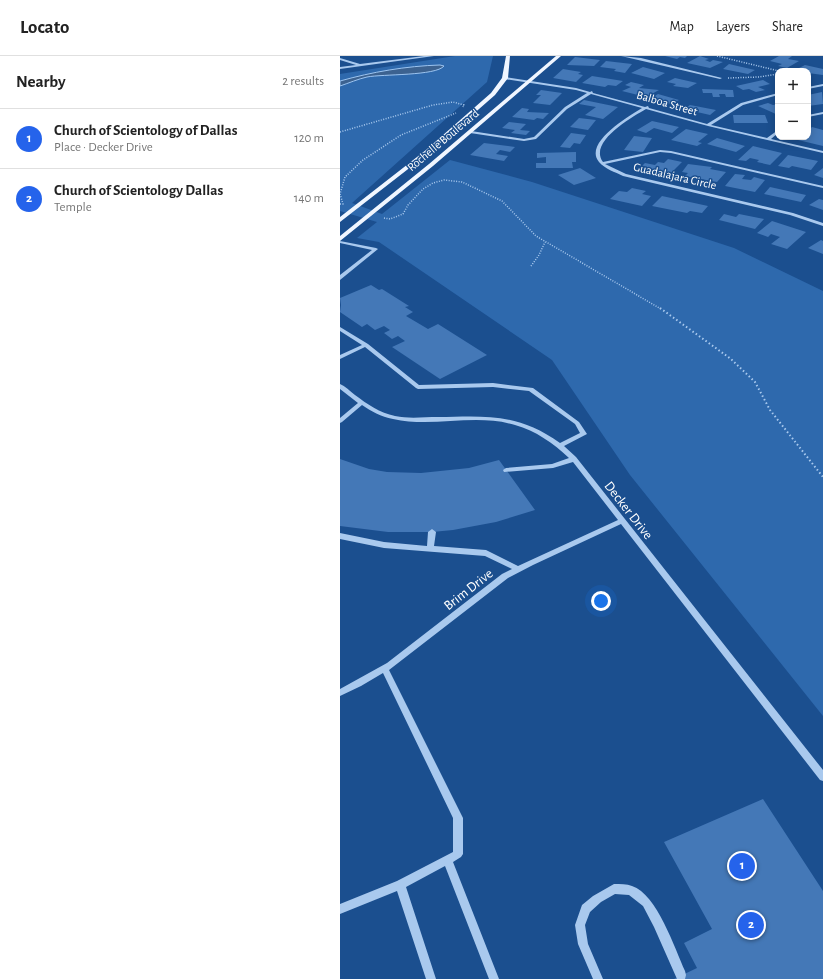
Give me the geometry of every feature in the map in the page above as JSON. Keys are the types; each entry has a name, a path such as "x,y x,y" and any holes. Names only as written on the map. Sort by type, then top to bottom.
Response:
{"main road":[{"name":"Rochelle Boulevard","path":"340,220 428,151 493,94 505,78 508,56"},
{"name":"Rochelle Boulevard","path":"340,240 471,132 559,56"}],"street":[{"path":"340,68 432,56"},
{"path":"623,56 720,78"},
{"path":"340,59 360,66"},
{"name":"Balboa Street","path":"505,78 592,92 708,125 823,152"},
{"path":"811,87 823,85"},
{"path":"471,132 524,140 535,138 566,108 592,92"},
{"path":"708,125 742,104 775,95"},
{"path":"647,107 630,116 609,132 598,148 597,153 599,160 602,163 660,152 671,152 823,187"},
{"path":"811,115 823,113"},
{"path":"768,139 775,133"},
{"name":"Guadalajara Circle","path":"602,163 625,175 784,212 823,225"},
{"path":"340,240 376,249 340,278"},
{"path":"340,330 366,346 418,387 493,385 530,390 577,423 584,434 561,445"},
{"path":"340,357 366,346"},
{"name":"Decker Drive","path":"340,386 361,403 383,414 404,419 499,419 518,422 542,433 561,445 574,459 823,777"},
{"path":"340,421 361,403"},
{"path":"506,470 553,466 574,459"},
{"name":"Brim Drive","path":"340,693 384,668 414,648 505,576 622,521"},
{"path":"430,548 432,532"},
{"path":"340,536 384,545 486,553 518,569"},
{"path":"340,909 400,885 458,854 458,818 384,668"},
{"path":"447,860 494,979"},
{"path":"400,885 431,979"},
{"path":"598,979 583,944 580,925 586,909 597,899 614,889 631,890 647,903 682,975"}],"path":[{"path":"716,56 775,70"},
{"path":"720,78 758,77 775,74"},
{"path":"340,132 437,104 453,102 464,105 456,113 401,135 363,160 345,177 340,194 343,204"},
{"path":"384,218 390,219 403,214 411,200 427,186 444,180 457,181 478,188 502,201 536,236 662,308 731,359 755,382 770,410 823,477"},
{"path":"531,266 539,255 545,242"}],"shaded area":[{"path":"455,56 493,56 487,82 352,203 382,214 450,160 532,182 734,248 823,291 823,716 630,475 552,360 379,242 357,238 377,222 340,211 340,74"},
{"path":"444,66 431,72 367,77 340,86 340,81 364,75 402,68"}],"building":[{"path":"665,56 687,56 685,58 680,57 677,59"},
{"path":"700,56 709,59 705,60 710,62 713,60 723,62 710,68 687,63"},
{"path":"779,56 792,56 788,59 799,61 787,68 778,66 782,64 770,61"},
{"path":"575,57 600,60 594,66 567,65"},
{"path":"606,61 632,64 625,73 614,71 616,69 600,67"},
{"path":"729,64 755,70 748,74 723,69"},
{"path":"805,65 823,69 823,75 811,73 811,68 799,68"},
{"path":"643,67 665,73 654,79 631,73"},
{"path":"563,69 581,72 578,74 583,75 576,82 553,78"},
{"path":"592,76 623,81 616,86 608,85 605,87 582,83"},
{"path":"675,78 697,83 688,88 673,86 676,84 667,82"},
{"path":"763,80 770,84 758,87 765,90 756,92 749,89 743,90 736,86"},
{"path":"631,82 644,85 639,88 659,90 646,97 622,91 631,87 625,85"},
{"path":"702,89 733,90 734,97 726,97 725,94 719,94 720,97 713,97 712,93 703,93"},
{"path":"541,90 562,93 550,105 533,103 541,95 536,95"},
{"path":"822,92 823,104 811,106 811,94"},
{"path":"658,94 679,100 671,104 650,99"},
{"path":"584,100 618,107 603,119 585,115 596,107 579,104"},
{"path":"768,103 775,105 775,114 758,106"},
{"path":"690,105 716,110 710,115 684,109"},
{"path":"522,108 529,109 527,112 549,113 543,119 537,118 534,120 512,117"},
{"path":"733,115 765,115 768,123 734,123"},
{"path":"579,118 596,120 588,130 570,127"},
{"path":"652,121 679,127 672,133 654,128 646,133 637,130"},
{"path":"509,122 526,124 520,130 530,131 526,135 511,133 515,130 502,128"},
{"path":"811,128 823,130 823,146 798,140 811,140"},
{"path":"686,129 708,134 698,142 702,143 697,146 671,140"},
{"path":"571,133 586,135 580,144 574,143 570,148 560,147"},
{"path":"634,136 652,138 643,152 624,150"},
{"path":"717,138 745,146 736,152 707,144"},
{"path":"484,143 515,147 510,152 500,150 496,154 508,156 504,161 470,155"},
{"path":"753,146 782,153 770,165 757,162 759,160 750,158 746,161 738,160"},
{"path":"576,152 576,162 572,162 573,168 536,168 536,163 546,163 546,157 537,158 537,153"},
{"path":"788,155 818,161 811,170 792,166 789,168 778,166"},
{"path":"668,159 682,162 671,173 641,167 645,163 655,165 658,162 664,163"},
{"path":"688,164 712,167 710,169 726,172 717,182 685,176 688,173 682,172"},
{"path":"580,168 596,178 574,185 558,175"},
{"path":"823,168 823,178 814,175"},
{"path":"735,174 745,175 742,179 751,180 754,177 765,180 755,192 725,186"},
{"path":"770,187 806,195 801,202 764,194"},
{"path":"632,188 646,191 642,194 651,196 642,206 610,199 619,191 627,192"},
{"path":"662,196 708,206 702,213 690,211 687,213 652,206"},
{"path":"819,199 823,200 823,210 809,205"},
{"path":"724,214 736,217 739,214 764,219 755,229 719,220"},
{"path":"772,221 806,232 787,249 771,244 780,237 771,234 768,237 757,233"},
{"path":"821,240 823,241 823,254 808,248"},
{"path":"371,285 379,290 382,289 409,306 405,307 413,312 406,316 428,329 438,324 487,355 440,379 392,347 405,341 398,336 392,339 384,333 390,330 384,326 375,330 367,324 362,327 340,312 340,298"},
{"path":"340,459 369,469 387,472 421,473 469,468 499,460 535,510 496,522 453,530 432,532 388,532 340,526"},
{"path":"763,799 823,891 823,979 674,979 697,968 684,943 712,929 664,842"}],"place":[{"name":"Church of Scientology of Dallas","path":"742,866"},
{"name":"Church of Scientology Dallas","path":"751,925"}]}
